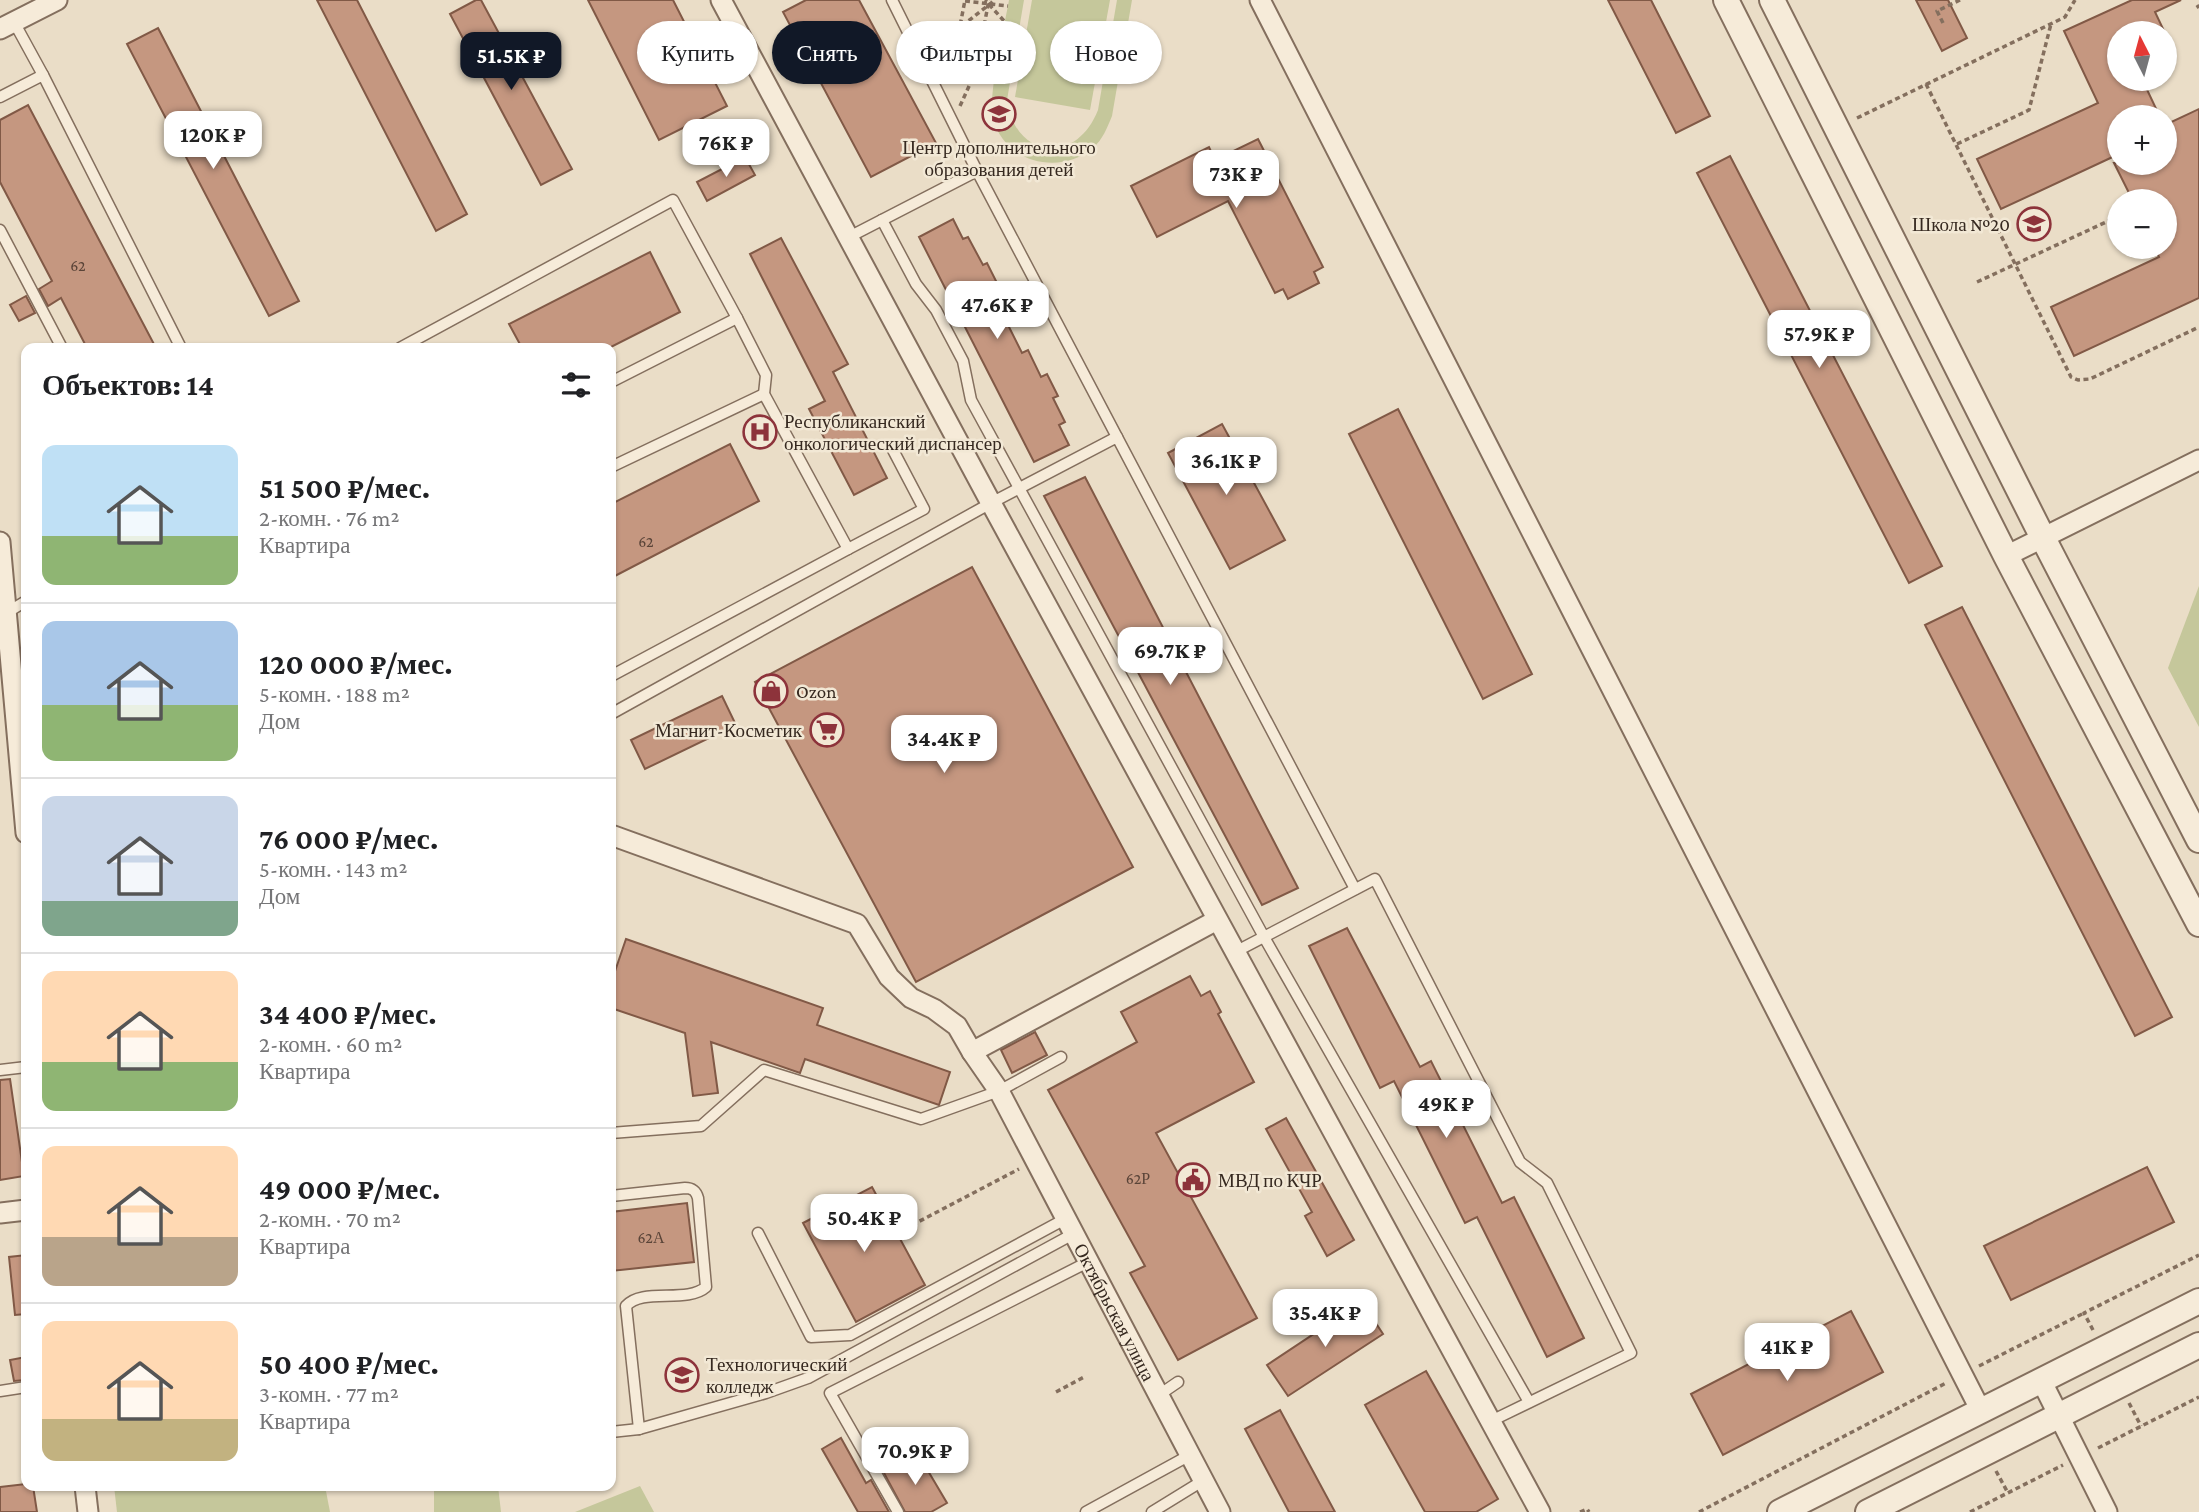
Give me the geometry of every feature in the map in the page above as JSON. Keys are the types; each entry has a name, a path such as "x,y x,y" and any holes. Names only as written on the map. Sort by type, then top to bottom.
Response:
{"street":[{"path":"7,25 57,0"},
{"path":"721,0 991,503 1540,1512"},
{"path":"1260,0 1981,1411"},
{"path":"1726,0 2006,556 2199,924"},
{"path":"1772,0 2199,841"},
{"path":"2006,556 2199,460"},
{"path":"0,542 21,742"},
{"name":"Октябрьская улица","path":"616,837 857,924 890,977 911,998 934,1009 957,1026 999,1091 1036,1158 1220,1512"},
{"path":"972,1052 1217,920"},
{"path":"0,1213 21,1211"},
{"path":"1780,1512 2199,1301"},
{"path":"1868,1512 2199,1345"},
{"path":"2041,1381 2107,1512"},
{"path":"86,1491 88,1512"}],"lane":[{"path":"892,0 977,170 1355,890"},
{"path":"7,25 43,75 178,343"},
{"path":"0,97 43,75"},
{"path":"849,237 977,170"},
{"path":"409,343 673,200 766,375 764,394 848,549"},
{"path":"882,220 916,284 936,310 962,361 971,400 1264,937 1529,1402"},
{"path":"0,230 59,343"},
{"path":"616,379 737,318"},
{"path":"616,465 764,394"},
{"path":"616,711 991,503 1117,437"},
{"path":"616,673 924,509 893,450"},
{"path":"8,612 21,604"},
{"path":"1235,952 1375,879 1520,1162 1547,1183 1631,1353 1491,1421"},
{"path":"616,1133 701,1126 764,1070 921,1119 999,1091 1060,1057"},
{"path":"0,1070 21,1068"},
{"path":"616,1195 691,1188 698,1198 706,1287 696,1293 638,1299 626,1306 639,1429"},
{"path":"758,1233 811,1337 850,1335 1071,1226"},
{"path":"616,1431 639,1429 766,1393 808,1378 1071,1226"},
{"path":"898,1512 830,1393 1090,1261"},
{"path":"1159,1395 1178,1382"},
{"path":"0,1391 21,1388"},
{"path":"1086,1512 1190,1455"},
{"path":"1152,1512 1204,1480"}],"path":[{"path":"966,21 987,2 995,0"},
{"path":"1943,23 1937,11 1960,0"},
{"path":"1836,128 2065,17 2075,0"},
{"path":"961,21 965,1 1008,6"},
{"path":"984,21 987,2"},
{"path":"987,2 1004,21"},
{"path":"1957,144 2029,110 2051,24"},
{"path":"950,84 946,109 959,110 970,84"},
{"path":"1926,84 2074,379 2090,379 2199,327"},
{"path":"1977,282 2107,222"},
{"path":"897,1233 1036,1158"},
{"path":"1056,1392 1084,1377"},
{"path":"1699,1512 1951,1380"},
{"path":"1580,1512 1587,1508 1589,1512"}],"green space":[{"path":"1009,0 1024,0 1020,21 1005,21"},
{"path":"1032,0 1110,0 1106,21 1050,21 1050,84 1095,84 1090,110 1015,97 1017,84 1036,84 1036,21 1028,21"},
{"path":"1117,0 1132,0 1128,21 1113,21"},
{"path":"994,84 1010,84 1007,100 1012,120 1021,134 1034,144 1047,148 1062,147 1076,140 1088,128 1098,110 1102,84 1118,84 1112,116 1099,141 1080,157 1050,163 1021,155 1009,146 999,133 993,118"},
{"path":"2199,586 2199,727 2168,668"},
{"path":"640,1486 654,1512 575,1512"},
{"path":"115,1491 326,1491 330,1512 117,1512"},
{"path":"434,1491 499,1491 501,1512 434,1512"}],"building":[{"path":"317,0 357,0 467,214 436,231"},
{"path":"481,0 572,169 541,185 450,14"},
{"path":"588,0 673,0 684,21 637,21 637,84 716,84 727,106 659,140"},
{"path":"806,0 859,0 870,21 788,21 783,12"},
{"path":"1608,0 1651,0 1710,116 1676,133"},
{"path":"1916,0 1948,0 1967,38 1942,51"},
{"path":"2132,0 2181,0 2155,12 2159,21 2107,21 2107,91 2148,91 2154,105 2107,105 2107,160 2001,209 1977,159 2098,103 2064,31"},
{"path":"158,28 299,301 269,316 127,44"},
{"path":"882,43 896,69 896,84 904,84 936,143 871,177 821,84 882,84"},
{"path":"28,105 153,343 84,343 61,298 48,306 39,289 52,281 0,182 0,120"},
{"path":"2199,109 2199,298 2074,356 2051,307 2155,259 2177,259 2177,189 2127,189 2120,175 2177,175 2177,119"},
{"path":"1258,139 1323,267 1314,272 1319,283 1288,299 1283,289 1275,293 1228,201 1157,237 1131,186 1209,147 1215,160"},
{"path":"1730,156 1942,566 1909,583 1697,173"},
{"path":"745,157 755,175 707,201 697,182"},
{"path":"953,219 963,239 968,237 983,265 987,263 997,283 992,285 1007,314 1003,315 1022,353 1028,350 1041,377 1047,374 1058,396 1053,398 1065,422 1059,425 1069,445 1034,462 919,237"},
{"path":"781,238 848,364 833,372 887,478 854,495 809,409 825,401 750,254"},
{"path":"650,252 680,312 616,344 519,343 509,324"},
{"path":"26,296 35,313 19,321 10,305"},
{"path":"1398,409 1532,674 1483,699 1349,434"},
{"path":"1222,424 1285,540 1230,569 1168,453"},
{"name":"Республиканский онкологический диспансер","path":"730,444 759,501 616,575 616,501"},
{"path":"1085,477 1298,888 1262,905 1044,496"},
{"path":"972,567 1133,867 916,982 755,682"},
{"path":"1962,607 2172,1017 2135,1036 1925,625"},
{"path":"722,696 736,725 645,769 631,740"},
{"path":"1347,928 1420,1067 1431,1061 1502,1203 1514,1197 1584,1338 1547,1357 1477,1217 1465,1223 1394,1081 1380,1088 1309,946"},
{"path":"626,939 823,1008 817,1025 950,1072 939,1105 805,1059 800,1073 711,1042 718,1093 693,1096 685,1033 616,1010 616,968"},
{"path":"1190,976 1201,996 1210,991 1221,1012 1218,1014 1254,1082 1156,1133 1257,1318 1178,1360 1130,1273 1145,1266 1048,1090 1137,1042 1121,1012"},
{"path":"1035,1032 1047,1055 1012,1073 1001,1050"},
{"path":"10,1079 21,1155 21,1176 0,1180 0,1080"},
{"path":"1286,1118 1354,1240 1327,1256 1305,1216 1312,1212 1266,1129"},
{"path":"2147,1167 2174,1222 2011,1300 1984,1246"},
{"path":"872,1187 925,1285 856,1322 803,1223"},
{"path":"687,1203 694,1262 616,1270 616,1211"},
{"path":"21,1256 21,1314 15,1315 9,1257"},
{"path":"1362,1302 1383,1334 1288,1396 1267,1365"},
{"path":"1851,1311 1883,1372 1723,1455 1691,1394"},
{"path":"21,1358 21,1380 14,1381 10,1360"},
{"path":"1426,1371 1498,1499 1476,1512 1425,1512 1365,1405"},
{"path":"1280,1410 1335,1512 1289,1512 1245,1429"},
{"path":"841,1438 866,1483 871,1480 889,1512 858,1512 822,1449"},
{"path":"918,1454 947,1503 931,1512 905,1512 884,1473"},
{"path":"21,1485 21,1491 34,1491 37,1512 0,1512 0,1487"}],"place":[{"name":"Центр дополнительного образования детей","path":"999,114"},
{"name":"Школа №20","path":"2034,224"},
{"name":"Республиканский онкологический диспансер","path":"760,432"},
{"name":"Ozon","path":"771,691"},
{"name":"Магнит-Косметик","path":"827,730"},
{"name":"МВД по КЧР","path":"1193,1180"},
{"name":"Технологический колледж","path":"682,1375"}]}
